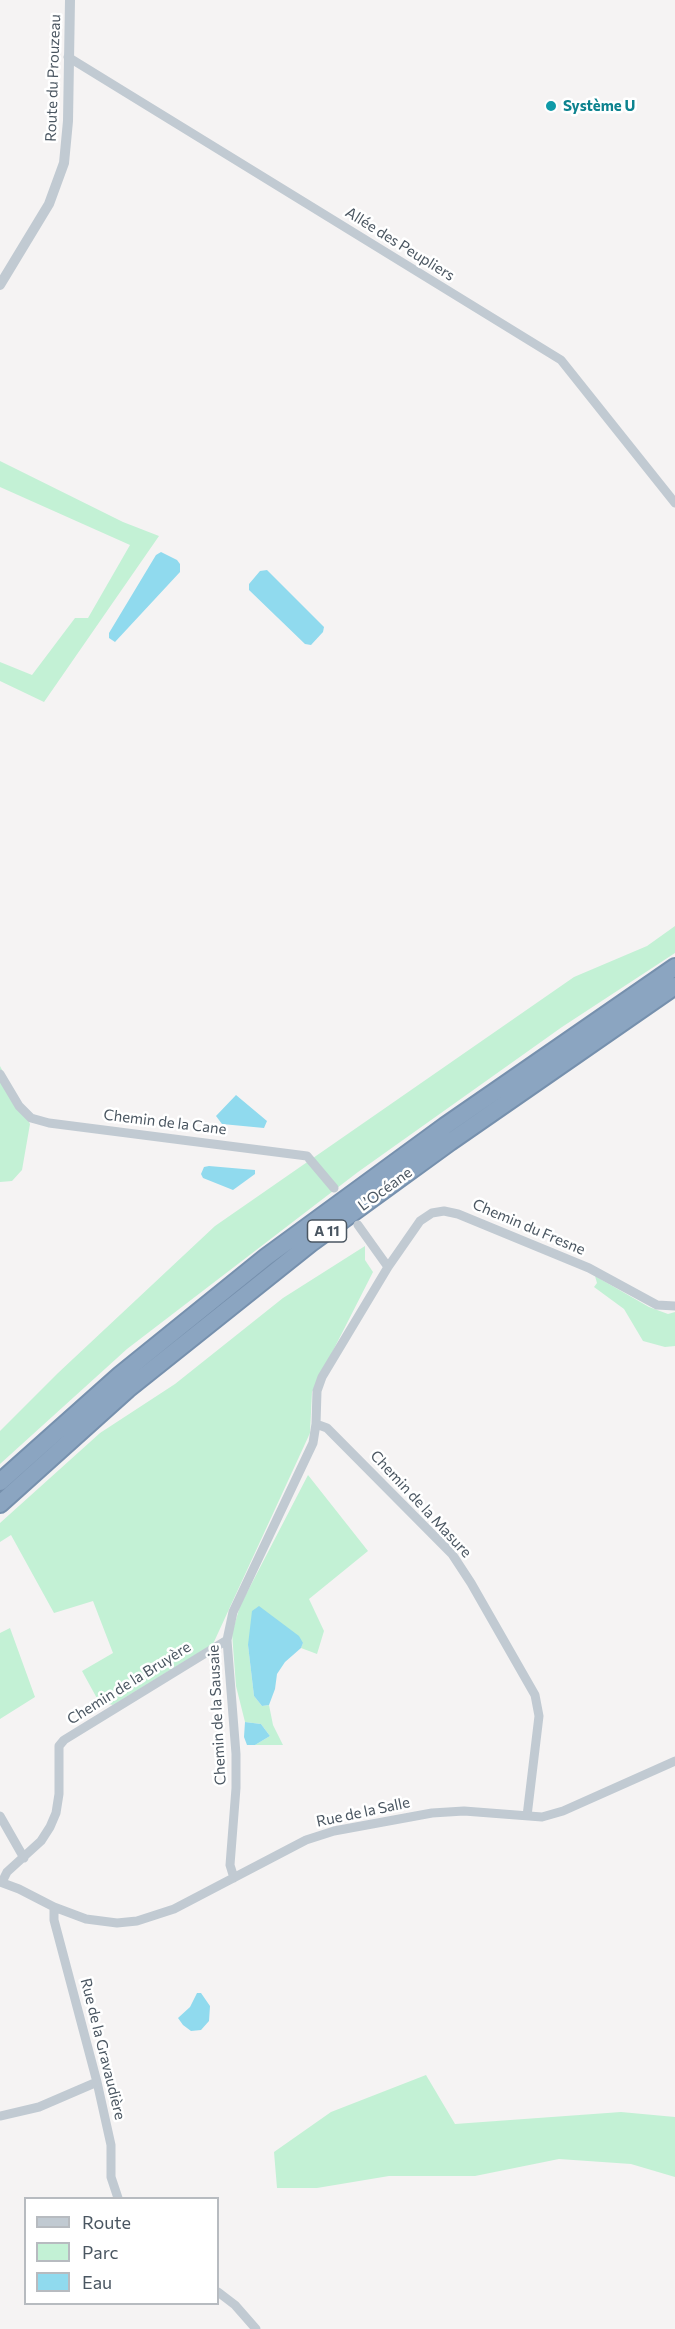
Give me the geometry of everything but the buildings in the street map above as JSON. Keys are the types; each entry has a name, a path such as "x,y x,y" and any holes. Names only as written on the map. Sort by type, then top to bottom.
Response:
{"highway":[{"name":"L’Océane","path":"0,1482 147,1353 291,1238 471,1107 675,967"},
{"name":"L’Océane","path":"0,1504 136,1382 293,1257 450,1142 675,987"}],"street":[{"name":"Route du Prouzeau","path":"0,285 49,204 64,163 68,121 70,0"},
{"name":"Allée des Peupliers","path":"68,57 561,360 675,503"},
{"name":"Chemin de la Cane","path":"0,1074 19,1106 32,1118 49,1123 307,1156 334,1188"},
{"name":"Chemin du Fresne","path":"388,1267 420,1221 432,1213 444,1211 458,1214 590,1268 657,1305 675,1306"},
{"path":"316,1424 317,1391 322,1377 388,1267 358,1225"},
{"name":"Chemin de la Sausaie","path":"234,1878 230,1864 236,1788 236,1754 227,1640 233,1612 313,1443 316,1424"},
{"name":"Chemin de la Masure","path":"316,1424 327,1428 452,1554 535,1695 539,1716 527,1816"},
{"name":"Chemin de la Bruyère","path":"1,1882 7,1872 41,1841 56,1813 59,1794 59,1746 83,1728 227,1640"},
{"name":"Rue de la Salle","path":"1,1882 54,1907 99,1922 137,1921 174,1909 306,1840 334,1831 432,1812 465,1811 527,1816 552,1815 675,1761"},
{"path":"0,1816 24,1858"},
{"name":"Rue de la Gravaudière","path":"54,1907 54,1920 97,2082 111,2145 111,2177 117,2197"},
{"path":"0,2116 39,2107 97,2082"},
{"path":"219,2293 235,2305 255,2329"}],"green space":[{"path":"0,461 123,522 159,536 44,702 0,681 0,662 32,675 75,618 88,618 130,545 0,487"},
{"path":"675,926 675,953 562,1027 358,1172 127,1349 0,1464 0,1431 58,1373 215,1226 574,977 647,946"},
{"path":"0,1066 30,1124 22,1170 12,1181 0,1182"},
{"path":"365,1246 365,1260 373,1272 312,1392 310,1433 213,1644 113,1705 99,1702 82,1671 113,1653 93,1601 54,1613 11,1535 0,1542 0,1523 100,1433 175,1384 283,1298"},
{"path":"595,1276 649,1307 668,1314 675,1312 675,1346 665,1347 643,1341 624,1309 594,1287 597,1283"},
{"path":"308,1475 368,1551 309,1599 324,1631 317,1654 301,1648 303,1643 248,1645 254,1696 262,1706 269,1705 273,1725 283,1745 255,1745 270,1736 261,1724 245,1722 236,1686 232,1633 240,1606"},
{"path":"10,1628 35,1697 0,1719 0,1633"},
{"path":"426,2075 455,2124 621,2112 675,2117 675,2177 631,2164 559,2159 475,2176 389,2176 317,2188 277,2188 274,2152 331,2112"}],"water":[{"path":"161,552 177,560 180,564 180,572 115,642 109,638 109,633 156,555"},
{"path":"267,570 324,627 323,632 311,645 305,644 249,590 249,584 260,571"},
{"path":"236,1095 267,1121 264,1128 222,1124 216,1116"},
{"path":"204,1167 255,1170 255,1174 233,1190 203,1178 201,1174"},
{"path":"259,1606 299,1636 303,1643 277,1674 275,1689 269,1705 262,1706 254,1696 248,1645 252,1611"},
{"path":"245,1722 261,1724 270,1736 255,1745 247,1745 244,1737"},
{"path":"197,1993 201,1993 210,2006 209,2021 201,2030 191,2031 178,2018 190,2007"}],"place":[{"name":"Système U","path":"551,106"}]}
